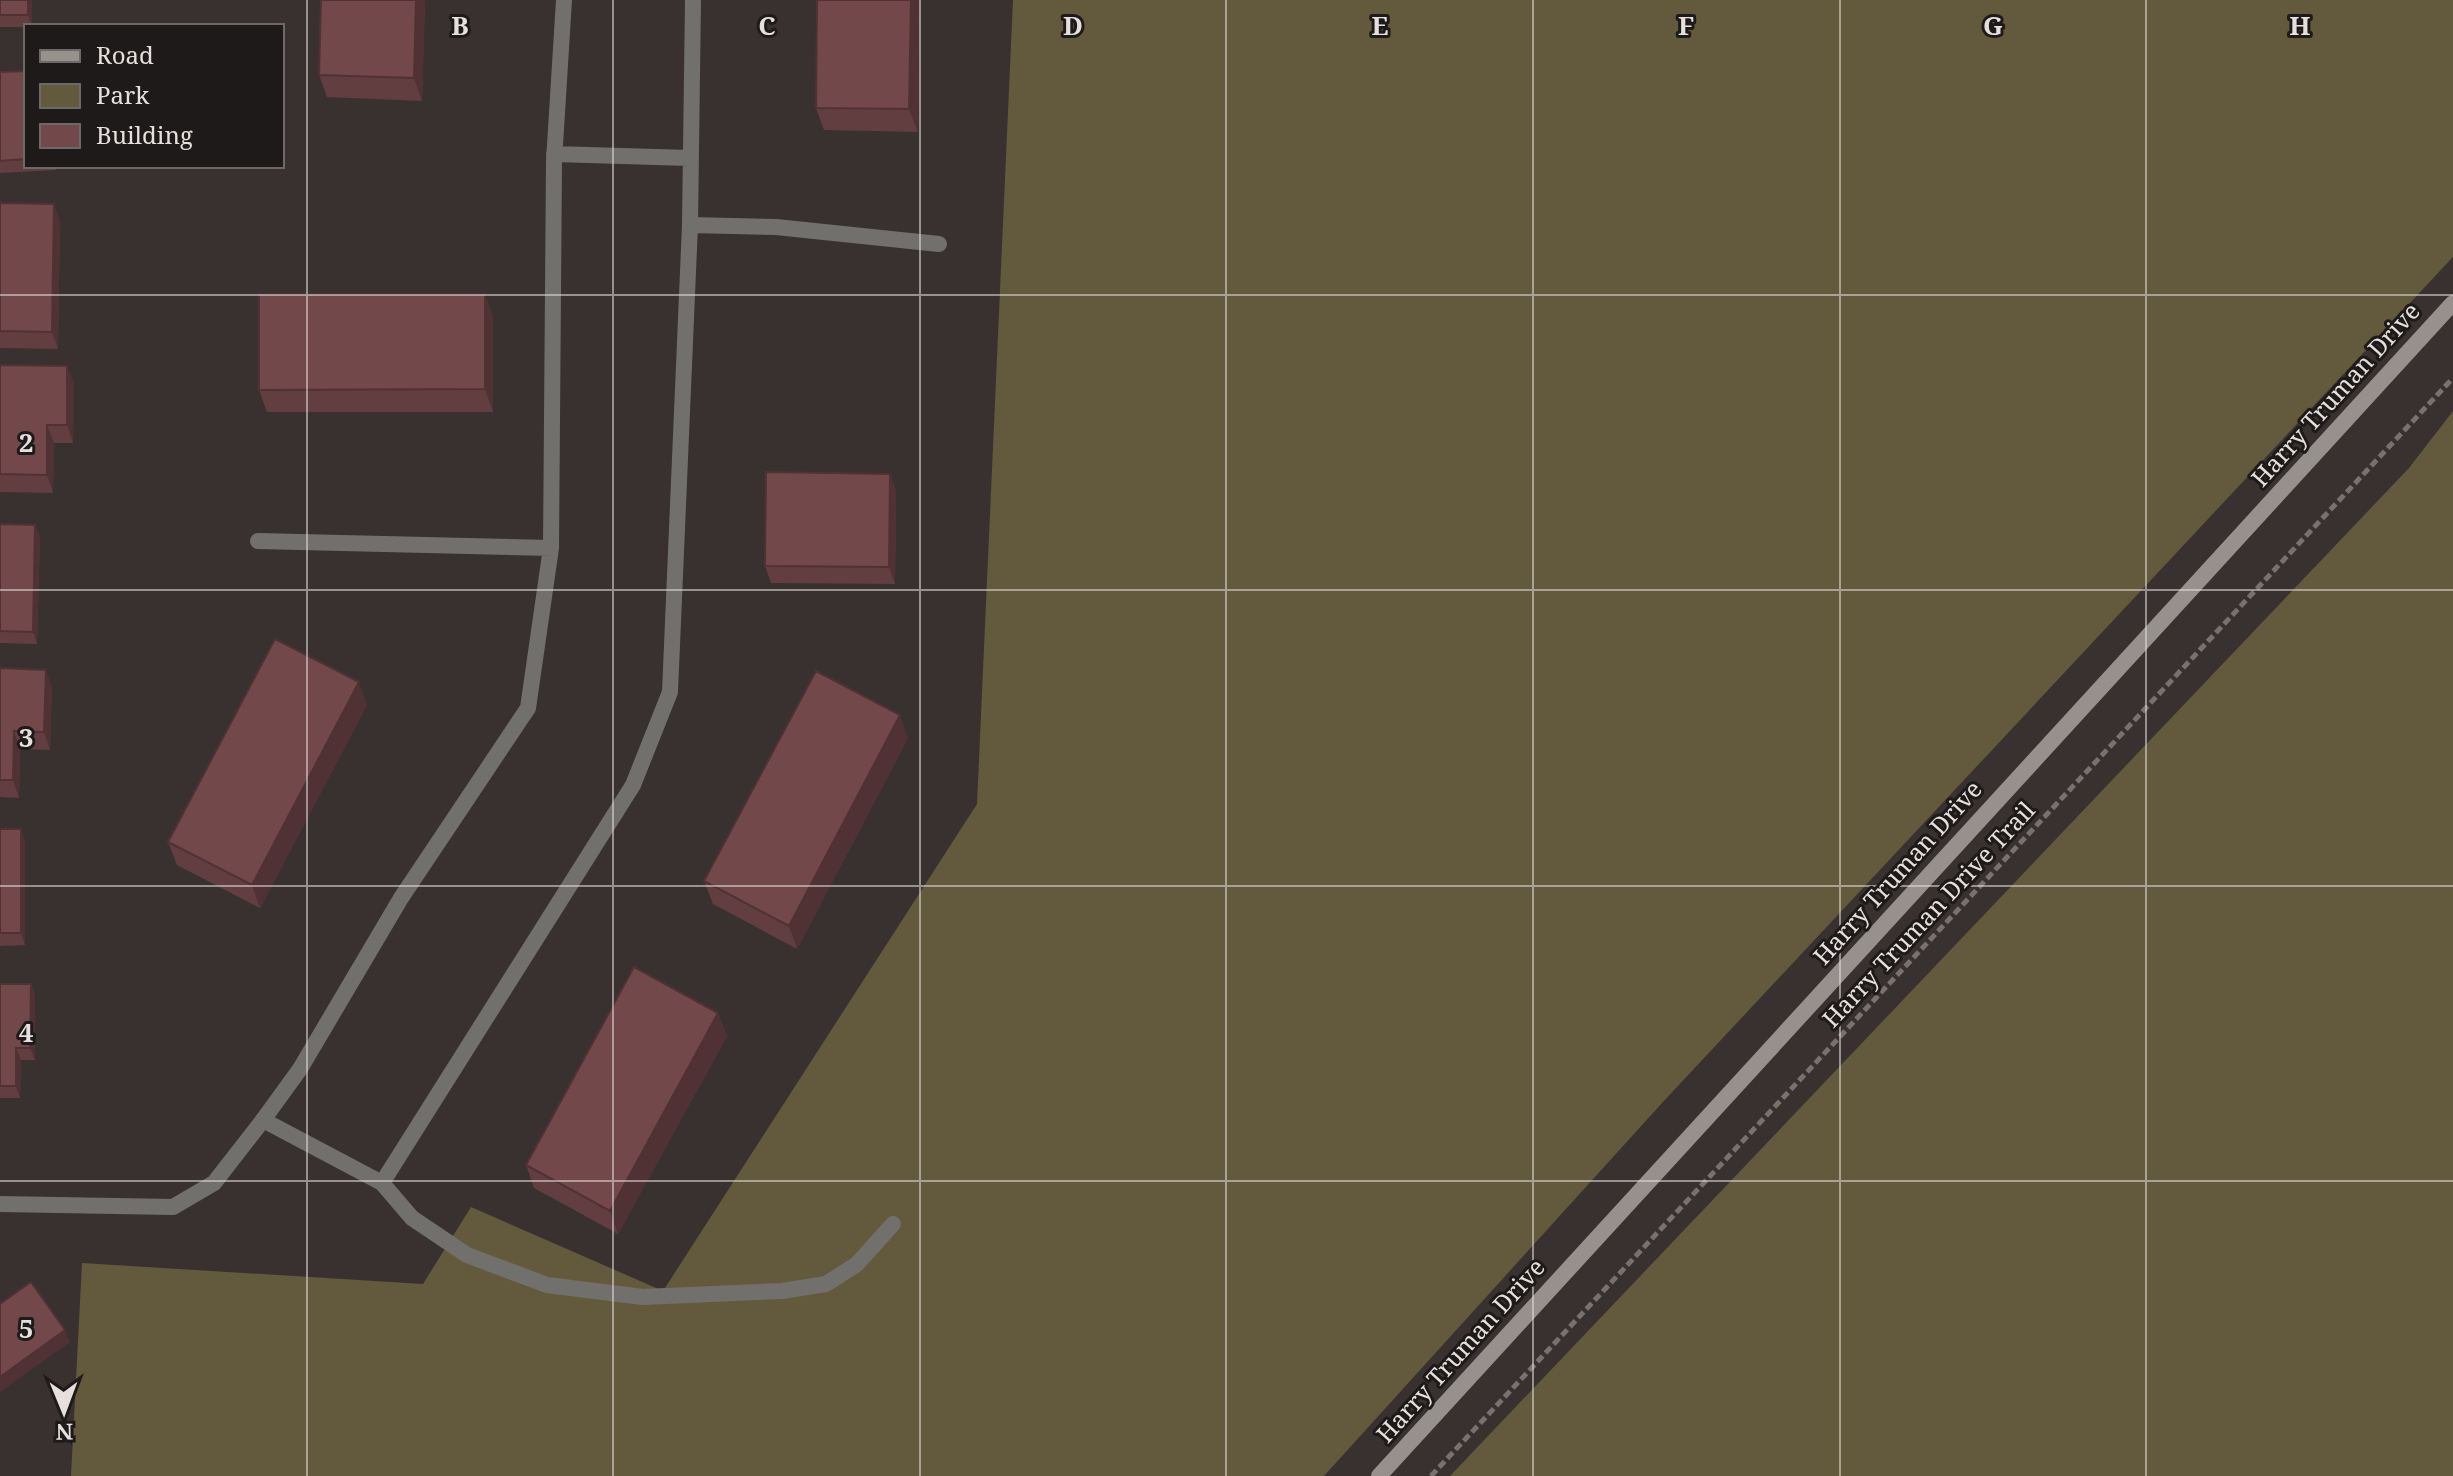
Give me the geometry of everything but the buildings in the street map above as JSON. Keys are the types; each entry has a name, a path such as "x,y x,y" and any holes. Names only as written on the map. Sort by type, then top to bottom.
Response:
{"main road":[{"name":"Harry Truman Drive","path":"1379,1476 2453,303"}],"street":[{"path":"0,1204 173,1207 214,1183 300,1069 401,898 528,708 551,548 554,154 564,0"},
{"path":"382,1183 633,785 670,692 690,225 693,0"},
{"path":"554,154 690,158"},
{"path":"690,225 776,227 939,244"},
{"path":"258,541 551,548"},
{"path":"263,1120 382,1183 412,1218 467,1255 547,1285 643,1297 782,1291 826,1284 857,1264 893,1224"}],"path":[{"name":"Harry Truman Drive Trail","path":"1431,1476 2453,378"}],"green space":[{"path":"1013,0 2453,0 2453,257 1662,1103 1324,1476 71,1476 82,1263 423,1284 471,1207 663,1291 977,804"},
{"path":"2453,411 2453,1476 1450,1476 2409,468"}]}
